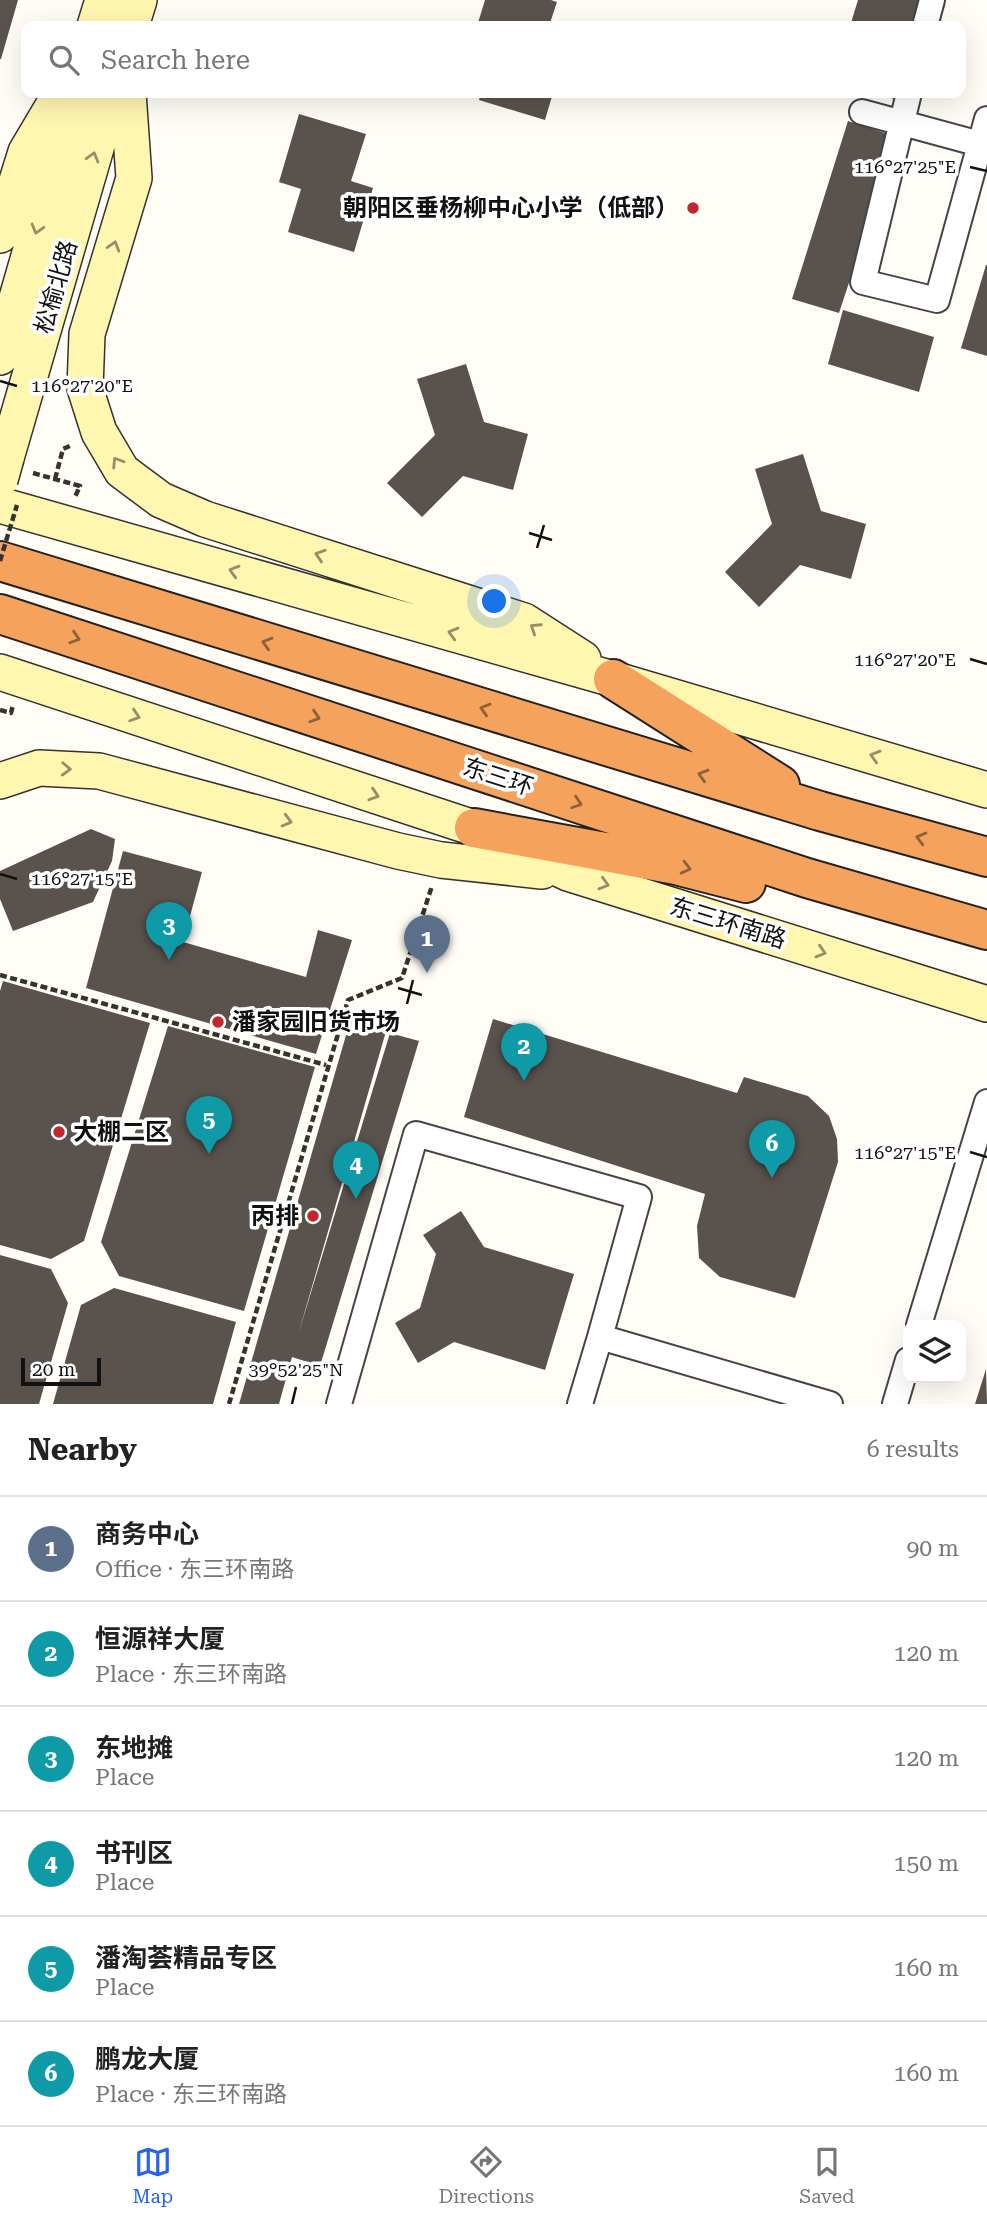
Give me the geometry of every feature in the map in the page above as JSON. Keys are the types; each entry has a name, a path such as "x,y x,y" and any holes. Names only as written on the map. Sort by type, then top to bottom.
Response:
{"highway":[{"path":"7,563 820,811 987,856"},
{"name":"东三环","path":"5,615 807,878 987,930"},
{"path":"613,678 820,811"},
{"path":"474,828 676,865 754,885 807,878"},
{"path":"898,906 970,952 987,958"}],"street":[{"path":"97,21 103,0"},
{"path":"133,21 139,0"},
{"path":"926,21 932,0"},
{"path":"0,235 26,152 58,98"},
{"name":"松榆北路","path":"0,357 75,98"},
{"name":"松榆北路","path":"11,482 111,98"},
{"path":"128,98 134,178 87,334 85,388 99,432 122,471 161,500 205,519 524,621 613,678"},
{"path":"908,98 863,282 937,300 983,145 987,119"},
{"path":"862,112 983,145"},
{"path":"11,482 613,678 987,790"},
{"name":"东三环南路","path":"0,672 474,828 568,873 987,1004"},
{"path":"0,781 39,768 99,771 398,852 441,860 568,873"},
{"path":"921,1320 987,1102"},
{"path":"339,1404 416,1134 639,1197 580,1404"},
{"path":"600,1337 830,1404"},
{"path":"895,1404 903,1377"}],"path":[{"path":"7,563 11,482 80,486 76,497"},
{"path":"229,1404 348,1000 402,978 441,860"},
{"path":"0,975 327,1065"}],"building":[{"path":"0,0 18,0 1,59 0,59"},
{"path":"485,0 557,2 551,21 479,21"},
{"path":"858,0 921,0 915,21 852,21"},
{"path":"480,98 552,98 545,120"},
{"path":"299,114 366,134 351,181 373,188 354,252 288,232 301,189 279,182"},
{"path":"848,121 897,137 839,313 792,299"},
{"path":"987,265 987,356 961,348"},
{"path":"843,310 934,337 919,392 828,364"},
{"path":"466,364 484,422 528,434 513,490 463,476 422,517 387,483 435,435 417,379"},
{"path":"803,454 821,511 866,524 851,579 800,565 759,607 725,572 772,524 755,469"},
{"path":"91,829 115,839 112,861 93,902 13,931 0,899 0,871"},
{"path":"123,851 202,872 183,942 306,977 318,930 352,940 316,1054 86,988"},
{"name":"大棚二区","path":"3,981 150,1023 84,1241 51,1259 0,1245 0,991"},
{"path":"351,1018 387,1028 298,1335 390,1033 419,1041 320,1366 292,1357 279,1404 239,1404"},
{"path":"493,1019 737,1093 744,1077 808,1096 829,1116 837,1139 838,1162 795,1298 720,1277 699,1258 697,1226 705,1194 464,1117"},
{"path":"168,1026 315,1067 244,1311 119,1276 101,1242"},
{"path":"461,1211 484,1247 574,1274 545,1370 454,1342 418,1363 395,1323 420,1308 436,1254 423,1235"},
{"path":"0,1255 51,1269 68,1303 39,1404 0,1404"},
{"path":"114,1288 236,1322 213,1404 53,1404 81,1305"},
{"path":"986,1369 987,1404 975,1404"}],"place":[{"name":"朝阳区垂杨柳中心小学（低部）","path":"693,208"},
{"name":"东地摊","path":"169,960"},
{"name":"商务中心","path":"427,973"},
{"name":"潘家园旧货市场","path":"218,1022"},
{"name":"恒源祥大厦","path":"524,1081"},
{"name":"大棚二区","path":"59,1132"},
{"name":"潘淘荟精品专区","path":"209,1154"},
{"name":"鹏龙大厦","path":"772,1178"},
{"name":"书刊区","path":"356,1199"},
{"name":"丙排","path":"313,1216"}]}
